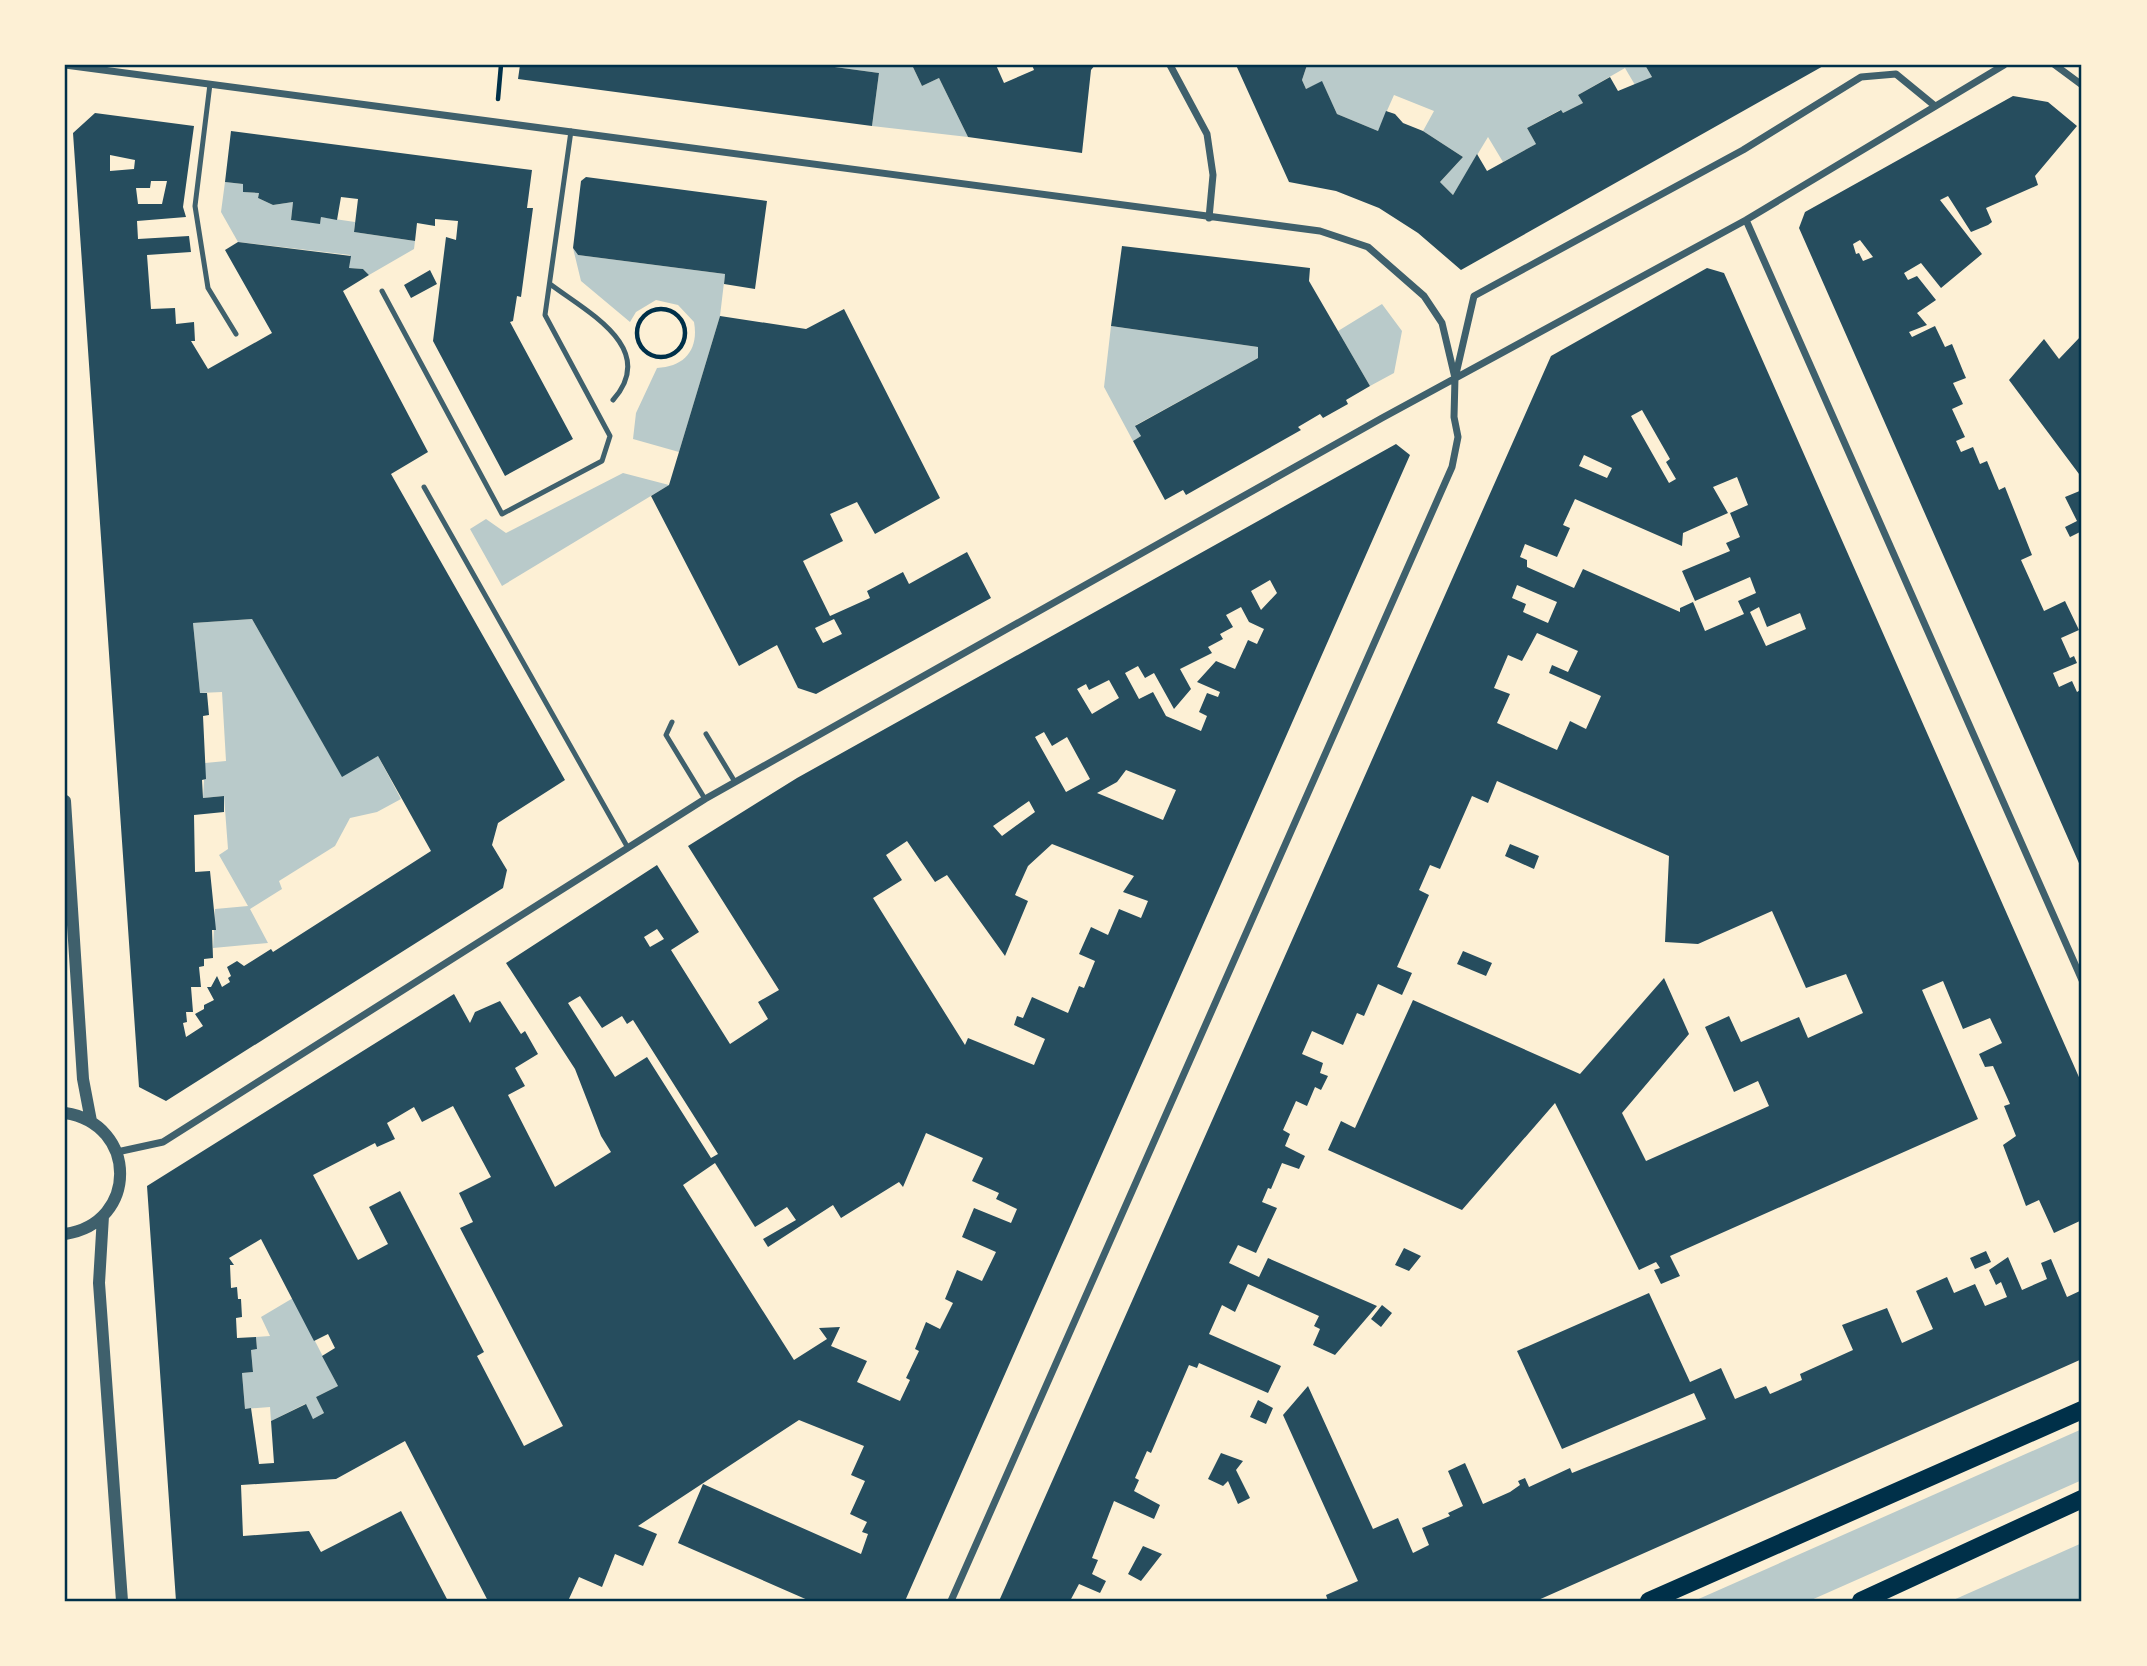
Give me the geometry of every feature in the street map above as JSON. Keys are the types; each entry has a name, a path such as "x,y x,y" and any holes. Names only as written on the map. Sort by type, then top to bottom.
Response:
{"main road":[{"path":"1648,1601 2082,1410"},
{"path":"1861,1601 2082,1499"}],"street":[{"path":"65,65 1320,231 1368,247 1424,296 1442,323 1455,378"},
{"path":"1170,65 1207,134 1213,175 1209,218"},
{"path":"117,1152 163,1142 705,799 1455,378 1746,220 2004,65"},
{"path":"2055,65 2082,85"},
{"path":"951,1601 1452,467 1458,437 1454,417 1455,378 1474,296 1743,150 1861,77 1896,74 1935,106"},
{"path":"1746,220 2082,980"},
{"path":"65,801 71,995 91,1121"},
{"path":"65,1113 91,1121 106,1134 117,1152 121,1168 120,1186 103,1216 87,1228 65,1234"},
{"path":"103,1216 99,1283 122,1601"}],"lane":[{"path":"210,84 195,206 208,288 236,334"},
{"path":"382,291 502,514 602,461 610,436 545,315 571,131"},
{"path":"550,284 617,336 625,348 628,376 613,400"},
{"path":"424,487 628,848"},
{"path":"672,722 666,735 705,799"},
{"path":"706,734 735,782"}],"path":[{"path":"495,121 501,65"},
{"path":"654,310 675,313 685,330 684,340 678,349 658,356 648,353 636,335 638,324 645,315 654,310"}],"shaded area":[{"path":"820,65 912,65 922,86 939,78 968,137 872,126 879,73"},
{"path":"1307,65 1645,65 1652,77 1635,85 1625,68 1578,95 1583,103 1563,113 1560,110 1527,128 1536,144 1503,162 1488,137 1453,195 1440,182 1463,157 1423,131 1434,111 1394,95 1378,131 1337,114 1322,82 1306,89 1302,80"},
{"path":"225,182 243,184 243,192 259,193 258,198 273,205 293,202 291,220 320,223 321,217 355,222 354,232 415,241 414,249 369,275 363,269 349,268 350,255 238,242 221,212"},
{"path":"573,248 578,255 725,274 720,316 679,452 633,439 636,413 657,368 675,364 688,355 694,340 694,322 678,305 656,300 636,312 630,322 581,281"},
{"path":"1382,304 1402,331 1394,373 1370,386 1338,331"},
{"path":"1111,326 1258,347 1258,358 1136,425 1141,436 1133,441 1104,387"},
{"path":"623,473 669,485 502,586 470,529 486,519 506,533"},
{"path":"252,619 342,776 378,756 401,799 377,812 350,818 335,846 279,881 282,889 250,909 268,943 213,948 215,909 248,906 219,855 228,849 224,796 203,798 205,763 226,761 222,692 200,693 193,623"},
{"path":"293,1298 338,1386 316,1397 324,1413 313,1419 305,1404 271,1421 270,1407 245,1409 242,1373 253,1372 251,1350 257,1349 256,1337 270,1336 261,1317"},
{"path":"2082,1429 2082,1480 1809,1601 1694,1601"},
{"path":"2082,1543 2082,1601 1951,1601"}],"building":[{"path":"520,65 820,65 879,73 872,126 518,79"},
{"path":"912,65 996,65 1004,83 1034,70 1032,65 1095,65 1091,70 1082,153 968,137 939,78 922,86"},
{"path":"1236,65 1307,65 1302,80 1306,89 1322,81 1337,114 1378,131 1386,111 1395,114 1403,123 1423,131 1463,157 1440,182 1453,195 1477,154 1487,171 1536,144 1527,128 1561,110 1563,113 1583,103 1578,95 1610,77 1618,91 1652,77 1645,65 1825,65 1461,270 1418,233 1379,208 1336,191 1289,182"},
{"path":"2013,96 2048,102 2077,126 2035,176 2038,185 1986,208 1992,222 1988,225 1971,232 1948,196 1940,200 1982,254 1941,288 1921,263 1904,273 1908,280 1917,276 1936,300 1917,313 1927,325 1909,332 1912,337 1935,326 1945,347 1952,344 1966,378 1953,383 1963,404 1952,409 1965,437 1956,441 1961,452 1973,447 1980,464 1987,461 1999,490 2005,487 2032,555 2021,560 2044,611 2065,601 2079,630 2061,638 2070,658 2074,656 2077,663 2053,673 2059,687 2072,681 2077,692 2082,689 2082,870 1799,228 1805,212","holes":["1860,240 1873,257 1863,261 1859,253 1856,254 1853,244"]},
{"path":"95,113 194,126 183,207 186,217 137,221 138,239 189,236 191,252 147,255 151,309 175,308 176,324 194,322 195,341 191,341 208,369 272,333 225,250 238,242 351,256 349,268 363,269 369,275 343,291 428,452 391,474 565,780 498,823 492,845 507,870 503,888 166,1101 139,1087 73,133","holes":["110,155 135,160 134,169 110,171","151,181 167,181 162,204 138,204 136,188 150,188","252,619 342,777 378,756 431,851 273,952 271,949 244,966 237,961 227,967 231,976 228,978 230,982 222,987 217,976 211,987 207,987 214,1000 195,1014 203,1026 186,1037 183,1023 187,1022 186,1012 193,1012 191,987 201,987 199,967 204,966 204,959 213,958 212,930 216,930 210,871 195,872 194,815 224,812 224,796 203,798 202,780 206,779 203,716 209,715 207,693 200,693 193,623"]},
{"path":"231,131 532,170 527,208 533,208 521,297 517,296 513,321 510,322 573,439 505,476 433,341 446,237 456,240 458,221 435,219 435,226 417,223 415,241 354,232 358,199 341,197 337,220 321,217 320,224 291,220 293,202 273,205 258,198 259,193 243,192 243,184 225,182"},
{"path":"586,177 767,201 755,289 724,284 725,274 578,255 573,248 581,181"},
{"path":"1122,246 1310,268 1309,281 1370,386 1346,400 1348,404 1323,418 1320,414 1298,427 1301,430 1186,495 1183,490 1165,500 1133,441 1141,436 1135,426 1258,358 1258,347 1111,326"},
{"path":"1707,268 1724,273 2082,1084 2082,1220 2054,1233 2039,1200 2026,1206 2003,1145 2016,1136 2004,1106 2010,1104 1993,1066 1985,1067 1979,1054 2002,1043 1990,1018 1963,1029 1943,981 1922,990 1978,1119 1670,1256 1680,1276 1661,1284 1654,1270 1660,1268 1656,1262 1639,1270 1555,1103 1462,1210 1328,1150 1341,1121 1355,1128 1413,1000 1580,1074 1664,978 1689,1034 1622,1113 1646,1161 1769,1106 1758,1081 1734,1092 1705,1027 1729,1016 1741,1042 1799,1017 1808,1038 1863,1013 1846,974 1806,988 1772,911 1698,944 1665,942 1669,856 1497,781 1488,803 1472,796 1440,869 1430,865 1419,890 1429,895 1397,967 1412,973 1402,995 1378,984 1364,1016 1357,1013 1343,1045 1312,1031 1302,1054 1323,1063 1320,1073 1328,1076 1321,1090 1315,1087 1307,1106 1296,1101 1283,1130 1290,1134 1285,1146 1305,1156 1299,1169 1282,1163 1271,1189 1268,1188 1262,1202 1277,1208 1256,1253 1238,1245 1229,1263 1259,1277 1268,1258 1377,1306 1335,1355 1313,1345 1320,1329 1314,1326 1319,1316 1248,1284 1235,1312 1222,1305 1209,1334 1281,1366 1268,1393 1199,1363 1197,1368 1189,1365 1151,1453 1147,1451 1135,1478 1139,1480 1134,1491 1160,1505 1154,1519 1114,1501 1092,1558 1098,1560 1092,1574 1106,1581 1100,1593 1079,1584 1070,1601 999,1601 1551,356","holes":["1642,410 1670,459 1666,462 1676,479 1669,483 1631,416","1584,455 1612,468 1607,478 1579,466","1737,477 1748,505 1730,513 1740,537 1726,543 1730,551 1682,571 1695,601 1750,577 1756,593 1738,601 1744,614 1705,631 1693,602 1680,608 1680,612 1583,569 1574,588 1527,567 1527,560 1520,557 1525,544 1557,557 1570,528 1563,525 1575,499 1682,546 1683,533 1728,513 1713,487","1517,585 1557,602 1548,623 1523,612 1526,604 1512,598","1759,607 1767,627 1800,613 1806,629 1766,646 1750,612","1537,633 1578,651 1568,672 1552,665 1549,673 1601,696 1586,729 1570,721 1557,750 1497,723 1510,694 1494,688 1508,655 1522,661"]},
{"path":"430,270 437,284 411,298 404,285"},
{"path":"844,309 940,498 875,534 857,502 830,514 843,541 803,561 830,616 870,598 867,591 903,572 909,584 967,552 991,598 816,694 798,688 777,645 739,666 651,496 669,485 720,316 806,329","holes":["834,619 842,634 823,643 815,628"]},
{"path":"2081,336 2082,478 2009,380 2044,339 2059,359"},
{"path":"1396,444 1410,455 905,1601 810,1601 678,1543 703,1484 861,1554 868,1534 862,1532 867,1522 850,1514 865,1481 851,1475 864,1446 799,1420 638,1526 657,1534 643,1566 615,1554 602,1587 579,1577 568,1601 488,1601 405,1441 336,1479 241,1485 243,1536 309,1531 321,1552 401,1511 448,1601 176,1601 147,1186 454,994 470,1023 475,1012 500,1001 521,1034 525,1031 538,1054 515,1068 525,1086 508,1095 555,1187 611,1152 601,1136 575,1069 506,963 657,865 699,932 671,950 730,1044 768,1019 758,1002 779,990 688,846 797,778","holes":["1270,580 1277,593 1261,610 1251,591","1241,607 1249,622 1264,629 1257,644 1248,640 1235,669 1216,661 1197,682 1220,692 1218,697 1207,693 1199,712 1207,716 1201,731 1166,716 1153,692 1139,699 1125,673 1138,666 1145,678 1154,673 1174,709 1191,689 1180,669 1212,653 1208,647 1223,639 1220,634 1233,627 1226,615","1109,680 1119,698 1092,714 1077,689 1086,684 1089,690","1044,732 1052,746 1067,737 1090,779 1066,792 1035,737","1126,770 1176,790 1163,820 1097,793 1117,782","1029,801 1035,812 1002,836 993,826","907,841 935,882 947,875 1005,956 1028,901 1015,895 1028,866 1052,844 1134,876 1123,892 1148,901 1141,918 1119,909 1108,935 1091,927 1079,954 1095,961 1084,988 1079,986 1068,1013 1032,997 1023,1018 1017,1016 1014,1025 1045,1039 1034,1065 968,1038 965,1045 873,898 902,880 886,855","657,929 664,939 650,947 644,937","580,996 602,1028 622,1016 627,1024 633,1020 718,1154 711,1158 647,1057 615,1077 568,1003","453,1106 491,1177 459,1193 473,1222 460,1228 563,1426 524,1446 477,1356 484,1352 400,1191 369,1207 388,1244 358,1260 313,1175 375,1143 377,1147 395,1139 387,1123 414,1107 422,1122","926,1133 983,1158 972,1181 999,1193 996,1199 1017,1209 1011,1223 974,1208 962,1237 996,1252 982,1281 957,1270 945,1299 953,1303 940,1329 926,1322 915,1349 919,1351 906,1378 910,1380 900,1401 857,1382 867,1361 831,1346 840,1327 819,1328 827,1339 794,1360 683,1185 715,1163 755,1227 787,1207 796,1220 763,1239 768,1247 833,1205 841,1218 899,1182 903,1187","261,1239 314,1341 328,1334 335,1348 322,1356 338,1386 316,1397 324,1413 313,1419 306,1404 271,1421 274,1463 259,1464 251,1408 245,1409 242,1373 253,1372 251,1350 257,1349 256,1337 237,1338 236,1318 242,1317 241,1299 238,1299 237,1287 231,1288 230,1265 234,1265 229,1258"]},
{"path":"2082,490 2082,531 2070,537 2065,527 2077,521 2065,497"},
{"path":"1510,844 1539,856 1534,869 1505,856"},
{"path":"1463,951 1492,963 1486,976 1457,964"},
{"path":"1404,1248 1421,1256 1409,1271 1395,1265"},
{"path":"1986,1251 1991,1262 1975,1269 1970,1258"},
{"path":"2008,1257 2022,1290 2047,1279 2041,1263 2051,1259 2067,1297 2082,1290 2082,1359 1536,1601 1328,1601 1326,1595 1358,1581 1283,1415 1308,1386 1373,1529 1398,1518 1413,1553 1429,1545 1422,1528 1450,1516 1448,1513 1463,1506 1448,1471 1465,1463 1483,1504 1510,1492 1520,1485 1518,1481 1525,1478 1529,1487 1570,1468 1572,1473 1706,1419 1694,1393 1562,1449 1517,1351 1649,1293 1690,1382 1721,1368 1735,1399 1766,1386 1770,1394 1802,1380 1800,1374 1853,1350 1842,1325 1887,1308 1902,1343 1933,1329 1916,1291 1947,1277 1954,1293 1975,1284 1985,1306 2007,1297 2001,1282 1996,1285 1989,1270"},
{"path":"1382,1305 1392,1313 1381,1327 1371,1319"},
{"path":"1258,1400 1273,1408 1266,1424 1250,1417"},
{"path":"1221,1453 1243,1461 1236,1470 1250,1498 1238,1504 1228,1481 1223,1486 1208,1479"},
{"path":"1143,1546 1162,1554 1141,1581 1128,1574"}]}
